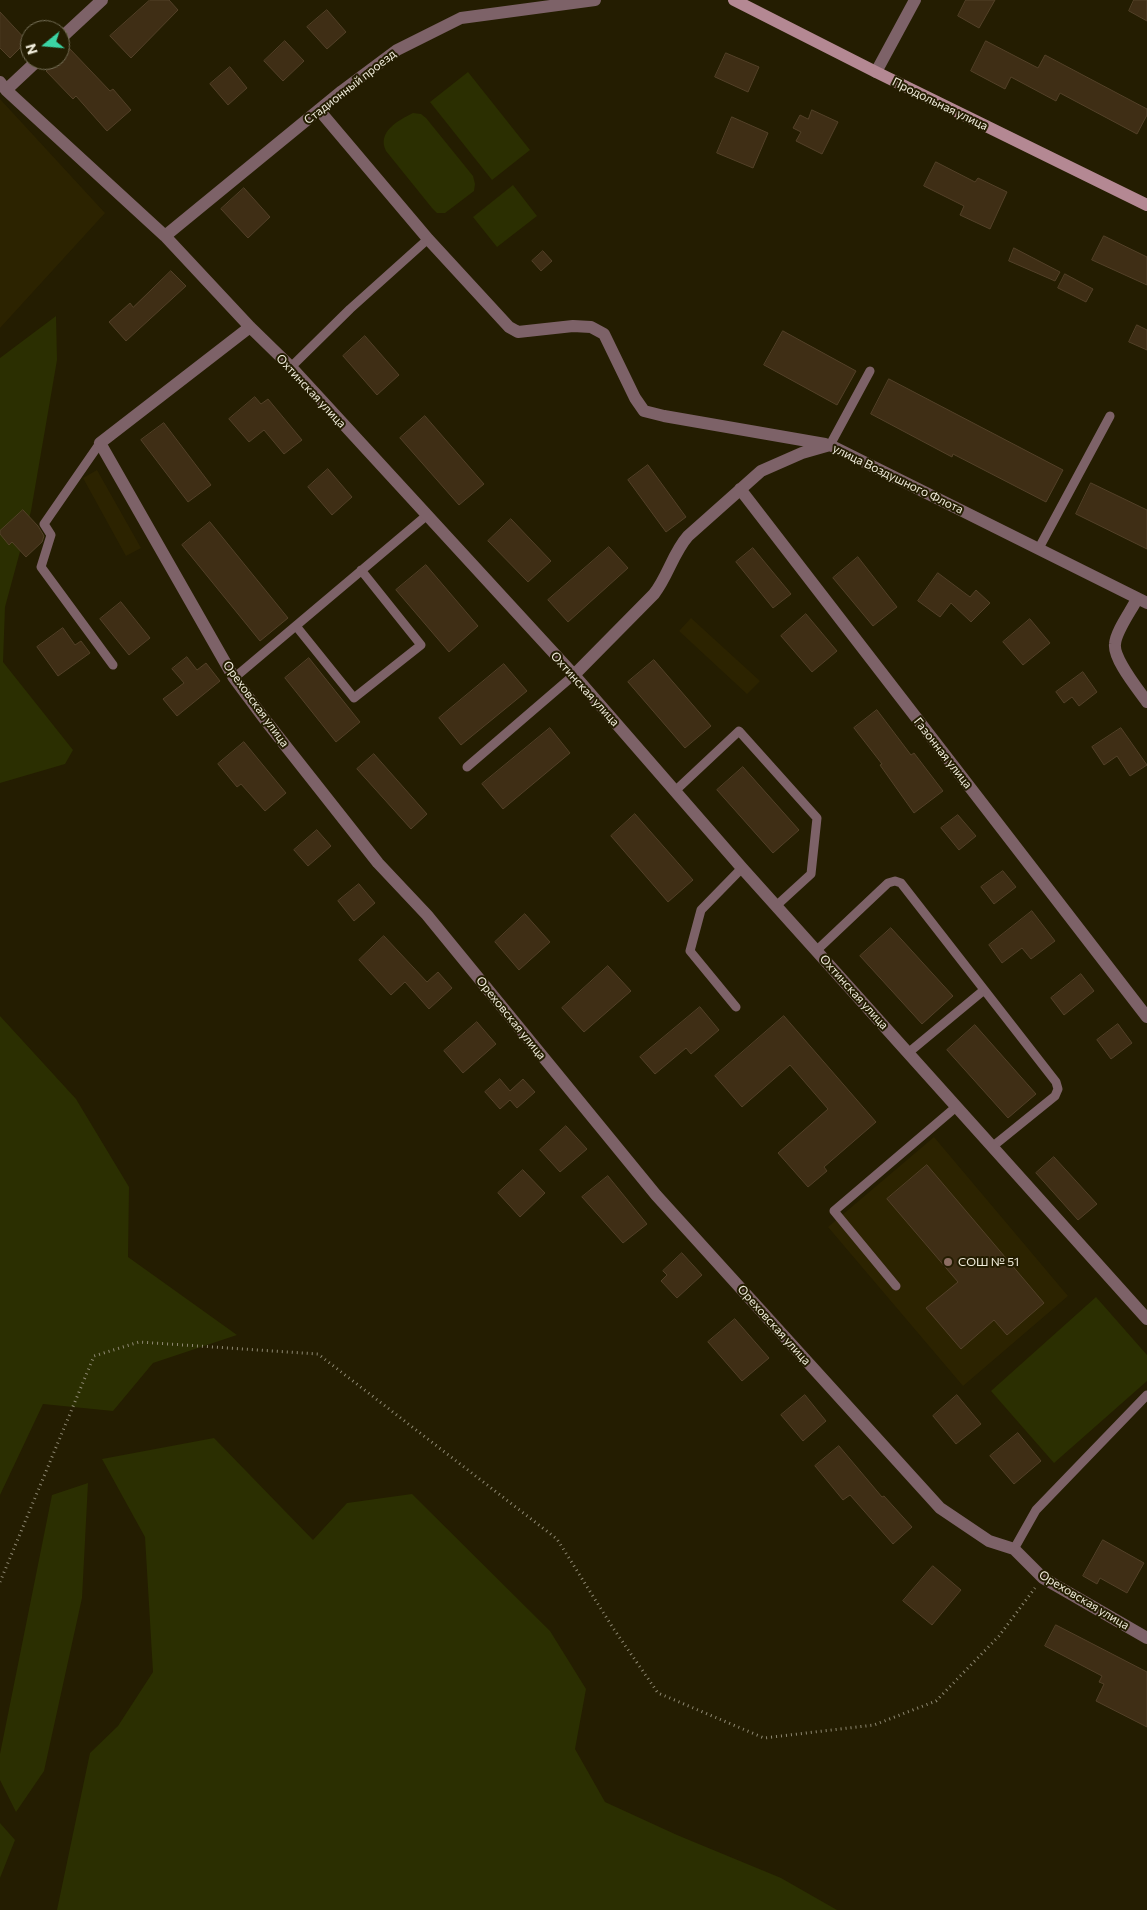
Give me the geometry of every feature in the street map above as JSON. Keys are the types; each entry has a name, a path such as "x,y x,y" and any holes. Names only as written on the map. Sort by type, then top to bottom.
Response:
{"street":[{"path":"70,30 102,0"},
{"name":"Стадионный проезд","path":"165,236 319,110 397,50 462,18 595,0"},
{"name":"Продольная улица","path":"734,0 1147,205"},
{"path":"876,72 915,0"},
{"path":"2,89 26,70"},
{"name":"Охтинская улица","path":"2,89 165,236 250,327 291,367 574,675 742,868 1147,1319"},
{"path":"319,110 428,239 509,327 518,332 572,326 591,327 604,334 635,398 644,411 830,445"},
{"path":"100,443 250,327"},
{"name":"Ореховская улица","path":"100,443 234,678 378,863 427,915 656,1195 940,1508 990,1541 1014,1549 1043,1578 1147,1638"},
{"name":"улица Воздушного Флота","path":"574,675 654,594 663,581 679,548 688,536 740,489 761,471 802,453 830,445 1142,601"},
{"name":"Газонная улица","path":"740,489 1147,1018"},
{"path":"1142,601 1118,634 1114,645 1117,656 1147,702"}],"lane":[{"path":"291,367 350,309 428,239"},
{"path":"830,445 870,371"},
{"path":"1039,548 1110,416"},
{"path":"100,443 44,524 51,535 41,567 113,665"},
{"path":"234,678 426,516"},
{"path":"296,626 354,698 421,645 361,570"},
{"path":"466,767 574,675"},
{"path":"675,791 739,731 817,818 811,874 776,906"},
{"path":"736,1007 690,951 701,910 742,868"},
{"path":"816,951 888,883 894,881 901,883 1056,1082 1058,1089 1055,1096 992,1147"},
{"path":"908,1053 984,990"},
{"path":"896,1286 834,1211 956,1107"},
{"path":"1014,1549 1036,1510 1147,1395"}],"path":[{"path":"0,1582 94,1356 139,1342 318,1354 557,1539 613,1628 658,1693 764,1738 874,1725 936,1700 999,1636 1043,1578"}],"shaded area":[{"path":"0,99 105,213 0,328"},
{"path":"97,470 141,548 126,556 83,478"},
{"path":"691,618 760,681 747,694 679,631"},
{"name":"СОШ № 51","path":"934,1137 1068,1296 963,1386 828,1227"}],"green space":[{"path":"468,72 530,150 492,180 430,102"},
{"path":"413,113 421,114 426,118 473,176 474,191 445,213 437,213 432,208 386,151 384,138 386,133 395,124"},
{"path":"513,185 537,216 497,247 473,217"},
{"path":"56,316 57,360 31,511 5,607 3,662 73,750 65,764 0,783 0,358"},
{"path":"0,1016 76,1099 129,1187 128,1257 237,1335 153,1363 113,1411 43,1404 0,1495"},
{"path":"1096,1297 1147,1355 1147,1381 1054,1463 991,1391"},
{"path":"214,1438 313,1540 347,1503 412,1494 550,1631 586,1689 575,1749 605,1802 677,1835 781,1878 837,1910 57,1910 90,1753 118,1726 153,1672 145,1537 102,1459"},
{"path":"88,1483 82,1598 44,1771 16,1812 0,1780 0,1754 52,1495"},
{"path":"0,1823 15,1840 0,1878"}],"building":[{"path":"150,0 169,0 178,10 131,58 110,36"},
{"path":"966,0 995,0 979,28 958,16"},
{"path":"1134,0 1147,0 1147,21 1129,11"},
{"path":"327,10 346,32 327,49 307,27"},
{"path":"0,12 20,33 20,48 10,58 0,48"},
{"path":"285,41 304,61 283,81 264,61"},
{"path":"986,41 1038,68 1045,55 1147,109 1147,115 1137,134 1060,93 1056,101 1011,77 1005,89 971,71"},
{"path":"70,49 110,91 113,89 131,110 107,131 76,96 73,99 46,71 70,70"},
{"path":"726,53 759,67 748,92 715,77"},
{"path":"230,67 247,88 228,105 210,84"},
{"path":"812,110 838,122 822,154 796,141 801,132 793,128 800,115 808,119"},
{"path":"732,117 768,133 753,168 717,153"},
{"path":"936,162 975,182 978,178 1007,192 990,229 960,215 964,206 924,186"},
{"path":"244,188 270,217 248,238 221,209"},
{"path":"1104,236 1147,257 1147,285 1092,260"},
{"path":"1014,248 1060,272 1055,281 1009,261"},
{"path":"543,251 552,261 541,271 532,261"},
{"path":"171,271 186,286 126,341 109,322 130,303 133,307"},
{"path":"1065,274 1093,289 1086,302 1058,288"},
{"path":"1137,325 1147,330 1147,350 1129,342"},
{"path":"783,331 856,371 837,405 764,365"},
{"path":"365,336 399,375 377,395 343,356"},
{"path":"889,379 1063,470 1046,502 953,454 952,457 871,414"},
{"path":"255,397 261,404 268,399 302,440 284,454 264,430 249,442 229,419"},
{"path":"425,416 484,484 459,505 400,438"},
{"path":"164,423 211,485 188,502 141,440"},
{"path":"648,465 686,517 666,532 628,480"},
{"path":"328,469 352,497 332,515 308,487"},
{"path":"1091,483 1147,510 1147,549 1076,514"},
{"path":"23,510 38,526 44,536 42,542 26,557 12,542 9,545 0,534 0,531"},
{"path":"511,519 551,561 528,582 488,541"},
{"path":"210,522 288,618 260,641 182,545"},
{"path":"609,547 628,568 568,622 548,600"},
{"path":"753,548 791,594 773,608 736,562"},
{"path":"858,557 897,607 873,626 833,578"},
{"path":"426,565 478,626 449,652 396,590"},
{"path":"938,573 970,597 976,590 990,603 971,622 951,603 940,617 918,601"},
{"path":"121,602 150,638 129,655 100,619"},
{"path":"806,614 837,651 812,672 781,636"},
{"path":"1030,619 1050,643 1023,665 1003,642"},
{"path":"63,628 75,645 81,641 90,653 58,676 37,647"},
{"path":"187,657 197,670 206,663 220,681 177,716 163,699 184,683 172,669"},
{"path":"309,658 360,722 336,742 285,678"},
{"path":"654,660 711,726 685,748 628,682"},
{"path":"504,664 527,691 461,745 439,718"},
{"path":"1083,672 1097,692 1079,706 1072,697 1064,703 1056,692"},
{"path":"877,710 911,755 914,753 943,791 914,813 880,765 882,764 854,728"},
{"path":"550,728 570,753 503,809 482,784"},
{"path":"1121,728 1147,765 1130,776 1117,756 1104,765 1092,747"},
{"path":"244,742 286,793 265,811 241,784 237,787 218,764"},
{"path":"374,754 427,814 411,829 357,769"},
{"path":"743,767 799,830 773,853 717,790"},
{"path":"635,814 693,880 668,902 611,836"},
{"path":"958,815 976,836 959,850 941,828"},
{"path":"317,830 331,846 308,866 294,850"},
{"path":"1003,871 1016,887 994,904 981,887"},
{"path":"359,884 375,903 354,921 338,901"},
{"path":"1032,911 1055,941 1031,959 1022,948 1002,963 989,945"},
{"path":"525,914 550,942 519,970 495,942"},
{"path":"891,928 953,996 922,1024 860,956"},
{"path":"384,936 427,982 438,972 452,988 429,1009 405,982 391,995 359,960"},
{"path":"608,966 631,991 584,1032 562,1008"},
{"path":"1081,974 1094,991 1064,1015 1051,998"},
{"path":"700,1007 719,1030 691,1054 686,1048 655,1074 640,1057"},
{"path":"784,1016 876,1122 824,1167 827,1171 808,1187 778,1153 828,1109 790,1065 742,1107 715,1076"},
{"path":"477,1022 496,1044 463,1073 444,1051"},
{"path":"1118,1024 1132,1043 1111,1059 1097,1040"},
{"path":"975,1025 1036,1094 1008,1118 947,1050"},
{"path":"500,1079 510,1091 523,1079 535,1092 517,1108 510,1100 500,1109 485,1092"},
{"path":"566,1126 587,1149 560,1172 540,1150"},
{"path":"1054,1157 1097,1204 1078,1220 1036,1173"},
{"path":"927,1165 1044,1303 1007,1335 994,1320 961,1349 926,1308 958,1282 887,1199"},
{"path":"523,1170 545,1193 520,1217 498,1193"},
{"path":"608,1176 647,1224 623,1243 582,1197"},
{"path":"682,1253 702,1275 677,1298 661,1281 667,1275 663,1271"},
{"path":"735,1319 769,1358 742,1381 708,1342"},
{"path":"805,1395 826,1421 803,1441 781,1415"},
{"path":"957,1395 981,1424 956,1444 933,1416"},
{"path":"1018,1433 1041,1461 1014,1484 990,1456"},
{"path":"839,1446 882,1497 884,1496 912,1527 893,1544 850,1495 843,1500 815,1466"},
{"path":"1103,1540 1144,1563 1127,1593 1100,1578 1097,1584 1083,1576"},
{"path":"933,1566 961,1590 932,1625 903,1601"},
{"path":"1056,1625 1147,1672 1147,1727 1096,1701 1104,1684 1099,1682 1102,1676 1045,1646"}],"place":[{"name":"СОШ № 51","path":"948,1262"}]}
